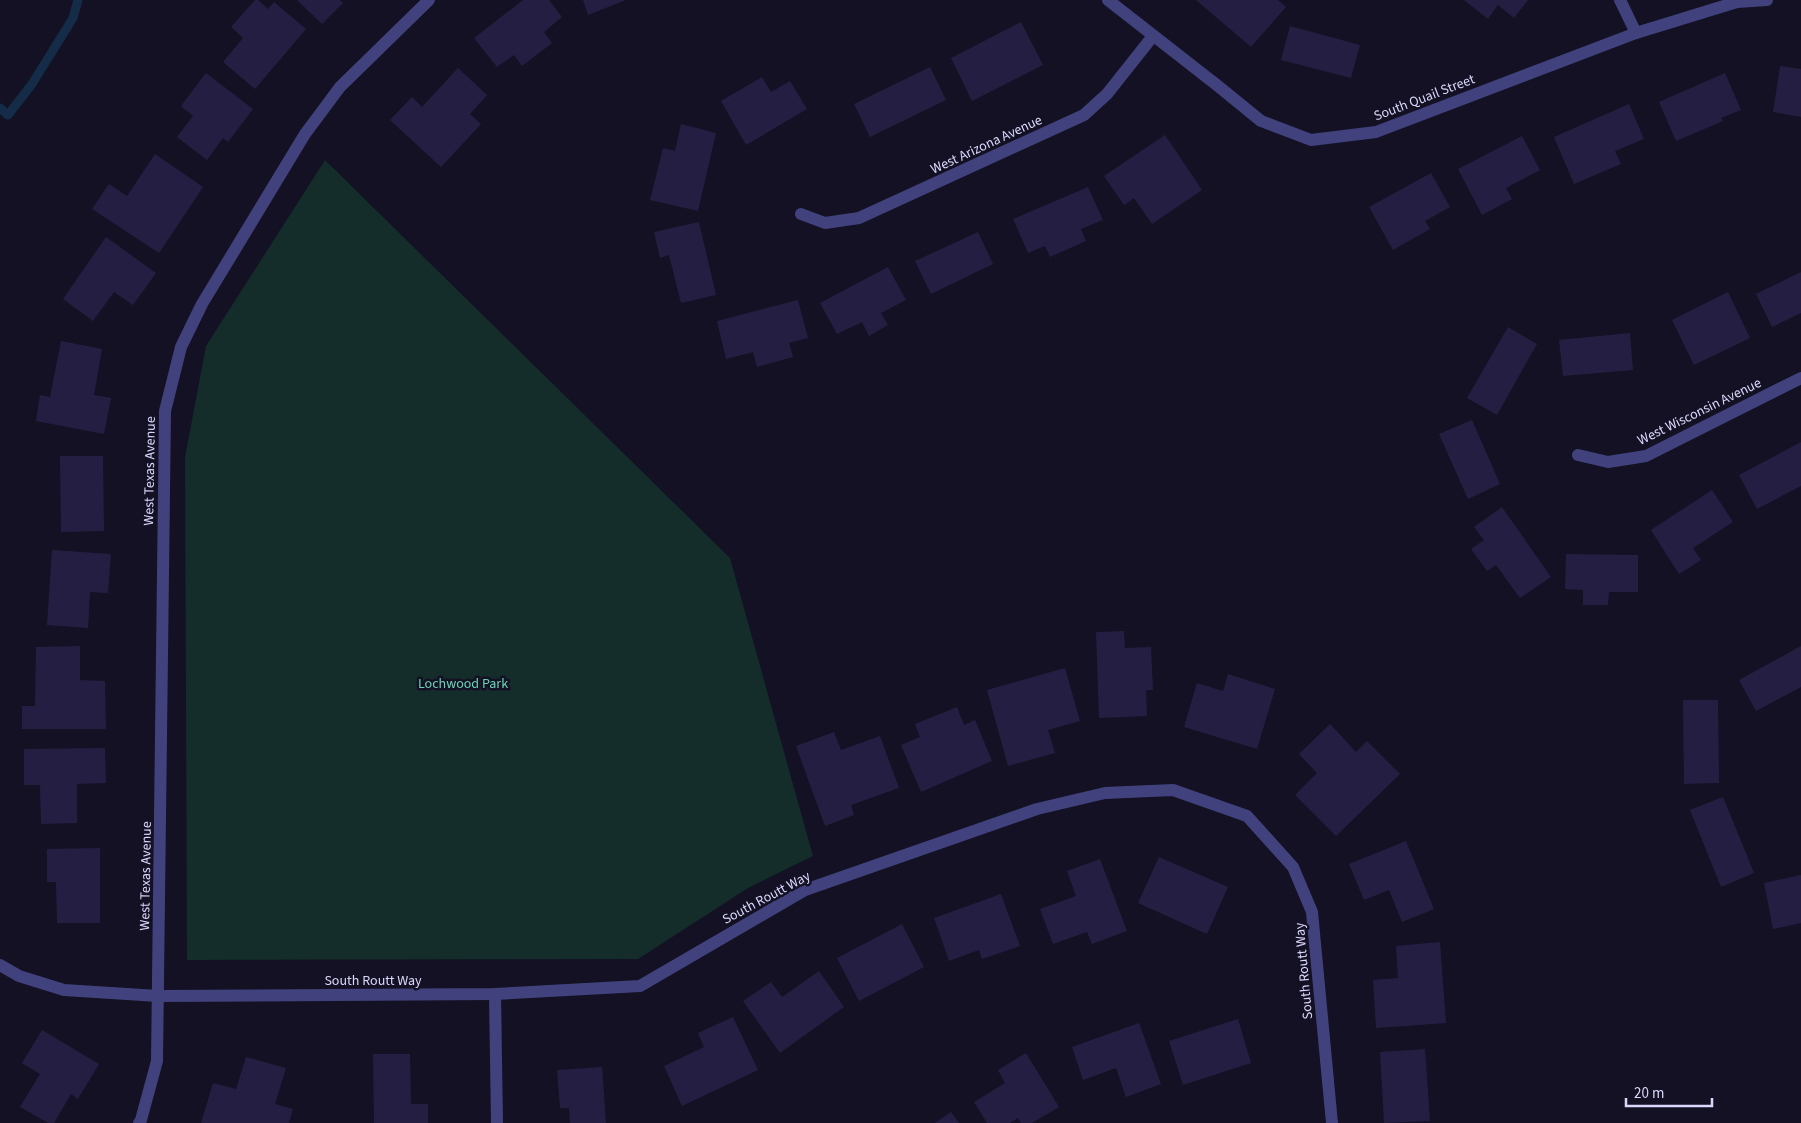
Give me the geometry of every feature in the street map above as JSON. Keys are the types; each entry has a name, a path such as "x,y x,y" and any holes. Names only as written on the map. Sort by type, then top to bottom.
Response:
{"street":[{"name":"West Texas Avenue","path":"158,996 164,411 181,347 202,304 305,134 340,87 429,0"},
{"name":"South Quail Street","path":"1108,0 1261,121 1311,140 1376,132 1636,33 1737,2 1767,0"},
{"path":"1620,0 1636,33"},
{"name":"West Arizona Avenue","path":"801,214 826,223 859,218 939,183 1084,114 1107,94 1153,36"},
{"name":"West Wisconsin Avenue","path":"1578,455 1608,462 1646,456 1801,378"},
{"name":"South Routt Way","path":"0,965 19,976 64,990 158,996 495,994 640,986 805,890 1037,810 1105,793 1173,790 1247,816 1294,867 1312,912 1332,1123"},
{"path":"495,994 497,1123"},
{"path":"139,1123 157,1061 158,996"}],"green space":[{"name":"Lochwood Park","path":"325,160 730,558 813,856 748,888 638,959 187,960 185,457 206,346"}],"building":[{"path":"255,0 258,0 268,9 274,2 306,29 255,89 223,62 243,38 231,27"},
{"path":"297,0 340,0 343,3 322,24"},
{"path":"523,0 549,0 562,17 544,32 552,43 522,66 514,55 497,67 474,38"},
{"path":"583,0 626,0 588,15"},
{"path":"1196,0 1278,0 1286,7 1251,47"},
{"path":"1464,0 1528,0 1514,18 1498,5 1488,19"},
{"path":"1021,22 1043,65 972,101 951,58"},
{"path":"1290,26 1360,45 1351,78 1281,60"},
{"path":"1780,66 1801,69 1801,117 1773,112"},
{"path":"930,67 946,100 870,137 854,104"},
{"path":"458,68 487,95 470,114 481,124 441,167 390,120 412,97 422,107"},
{"path":"206,73 253,109 228,142 223,138 207,160 177,137 193,116 181,106"},
{"path":"1725,73 1741,110 1721,118 1723,121 1676,141 1659,102"},
{"path":"762,77 771,92 790,81 807,109 746,145 721,101"},
{"path":"1629,104 1644,139 1615,151 1621,164 1574,184 1554,137"},
{"path":"681,124 716,133 698,211 650,200 663,148 675,151"},
{"path":"1165,135 1202,190 1152,224 1134,198 1124,205 1104,176"},
{"path":"1522,136 1540,170 1506,188 1512,199 1482,215 1458,169"},
{"path":"155,154 203,187 159,253 92,209 109,184 127,196"},
{"path":"1431,173 1450,207 1425,221 1430,229 1393,250 1369,207"},
{"path":"1088,187 1103,220 1081,229 1086,241 1050,257 1045,246 1028,253 1013,219"},
{"path":"699,222 716,295 681,303 669,255 660,258 654,232"},
{"path":"978,232 993,264 931,294 915,261"},
{"path":"106,237 156,273 133,305 114,292 93,321 63,299"},
{"path":"888,267 906,300 881,313 888,325 869,336 862,322 837,334 820,303"},
{"path":"1801,272 1801,313 1772,327 1756,294"},
{"path":"1728,292 1750,338 1694,365 1672,320"},
{"path":"798,300 808,338 789,343 793,357 757,367 753,352 726,359 717,321"},
{"path":"1508,327 1537,344 1497,415 1467,398"},
{"path":"1630,333 1633,370 1563,376 1559,340"},
{"path":"61,341 102,349 94,395 111,398 104,434 36,421 40,395 50,397"},
{"path":"1472,420 1500,484 1468,499 1439,434"},
{"path":"1801,442 1801,486 1757,509 1739,475"},
{"path":"60,456 103,456 104,531 61,532"},
{"path":"1712,490 1733,522 1693,548 1701,560 1679,574 1651,530"},
{"path":"1502,507 1551,577 1520,598 1496,565 1487,571 1471,549 1484,540 1474,527"},
{"path":"52,550 111,554 108,593 90,592 88,628 47,625"},
{"path":"1566,554 1638,555 1638,592 1609,592 1608,605 1583,605 1583,590 1565,589"},
{"path":"1124,631 1125,648 1151,647 1153,690 1146,690 1147,716 1099,718 1096,632"},
{"path":"80,646 80,680 105,681 106,729 22,729 22,706 35,706 36,647"},
{"path":"1801,646 1801,687 1756,711 1739,680"},
{"path":"1065,668 1080,721 1048,730 1055,753 1008,766 987,690"},
{"path":"1228,674 1275,689 1257,749 1184,727 1197,683 1223,691"},
{"path":"1683,700 1718,700 1719,783 1684,784"},
{"path":"957,707 964,725 975,720 992,761 921,792 901,745 920,737 915,724"},
{"path":"1330,724 1356,752 1367,741 1400,774 1336,836 1295,795 1317,773 1299,754"},
{"path":"834,732 841,750 880,736 899,788 851,805 854,815 825,826 796,746"},
{"path":"105,748 106,783 77,784 77,823 41,824 40,785 24,785 24,749"},
{"path":"1723,797 1754,873 1721,887 1690,810"},
{"path":"1406,841 1434,909 1402,922 1389,890 1364,900 1349,864"},
{"path":"100,848 100,923 57,923 56,882 47,882 47,849"},
{"path":"1159,857 1228,887 1207,934 1138,903"},
{"path":"1100,859 1127,931 1092,944 1087,932 1053,944 1040,909 1076,896 1067,871"},
{"path":"1801,875 1801,923 1773,929 1764,883"},
{"path":"1001,894 1020,946 982,959 979,950 949,961 934,918"},
{"path":"902,924 924,967 859,1001 837,958"},
{"path":"1440,942 1446,1023 1376,1028 1373,980 1398,978 1396,946"},
{"path":"819,971 844,1007 780,1053 743,1001 771,982 782,997"},
{"path":"733,1017 758,1070 682,1106 664,1066 704,1047 698,1033"},
{"path":"1238,1019 1251,1063 1183,1085 1169,1041"},
{"path":"1139,1023 1161,1084 1126,1097 1116,1068 1083,1080 1072,1047"},
{"path":"42,1030 99,1064 78,1099 71,1094 54,1123 48,1123 20,1107 40,1074 22,1063"},
{"path":"1425,1049 1430,1121 1384,1123 1380,1052"},
{"path":"1026,1053 1059,1107 1032,1123 1021,1123 1018,1118 1010,1123 987,1123 974,1102 1005,1083 998,1070"},
{"path":"373,1054 410,1054 411,1104 428,1104 428,1123 374,1123"},
{"path":"246,1057 286,1068 275,1104 293,1109 289,1123 201,1123 213,1083 236,1089"},
{"path":"602,1067 606,1123 570,1123 569,1108 560,1108 557,1070"},
{"path":"951,1112 959,1123 935,1123"}],"waterway":[{"path":"0,108 8,115 32,84 73,18 78,0"}]}
